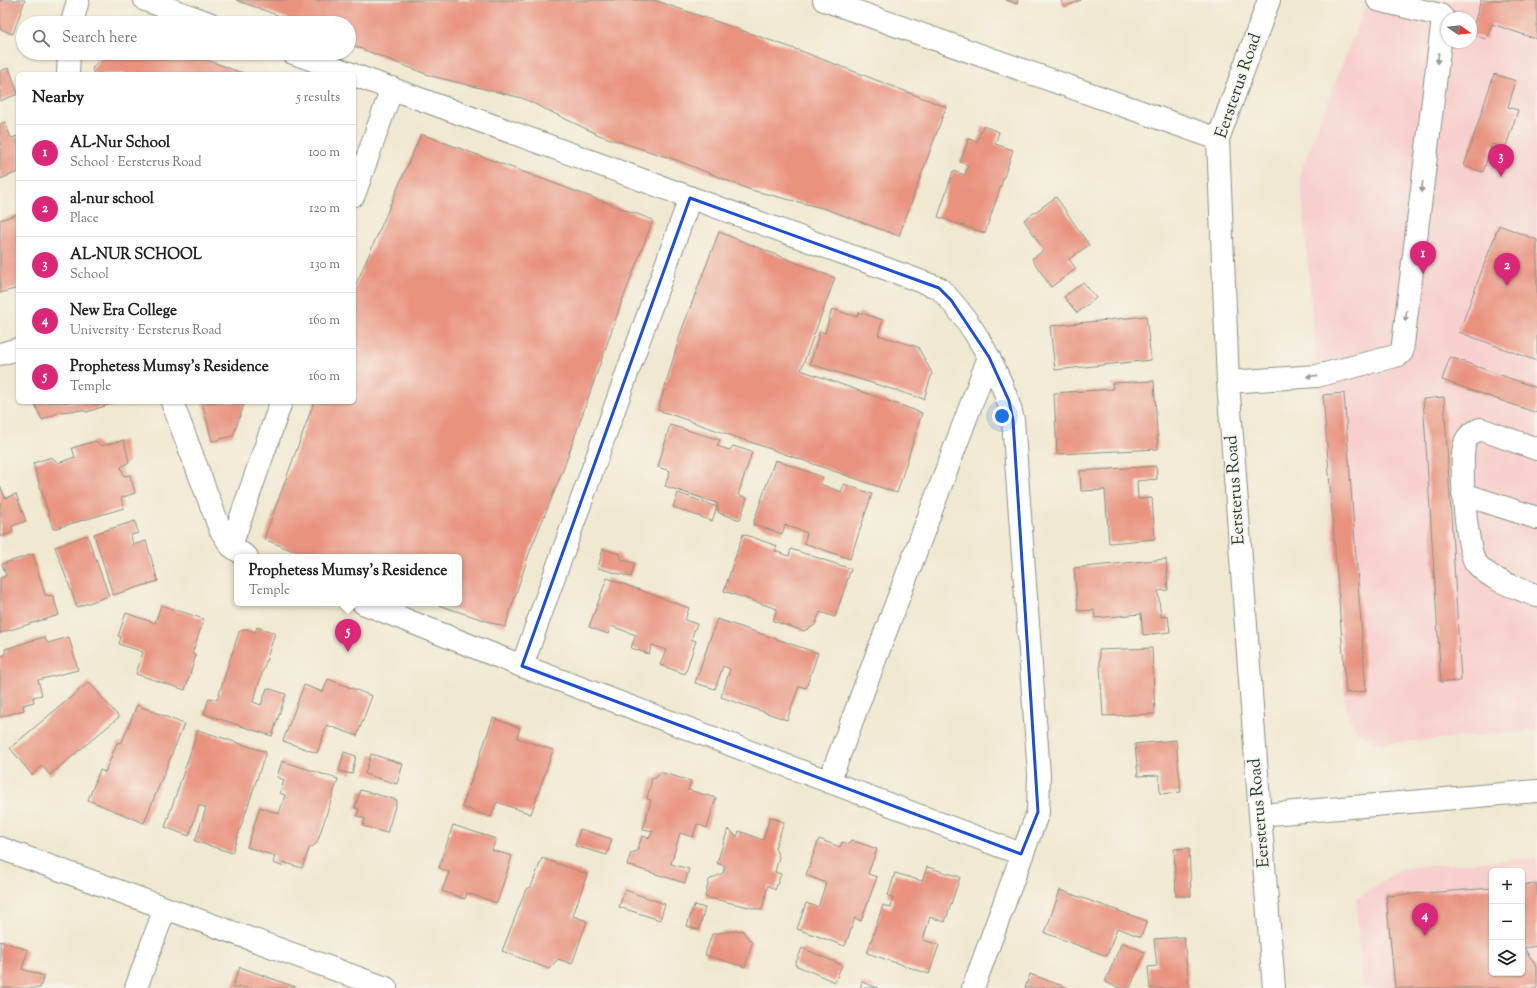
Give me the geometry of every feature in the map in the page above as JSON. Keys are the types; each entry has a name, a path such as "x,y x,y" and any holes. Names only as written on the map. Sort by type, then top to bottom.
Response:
{"street":[{"path":"74,16 78,0"},
{"path":"145,0 190,16"},
{"path":"824,0 1218,139"},
{"name":"Eersterus Road","path":"1269,0 1218,139 1228,382 1274,988"},
{"path":"1228,382 1317,376 1399,355 1402,352 1443,18 1440,15 1378,0"},
{"path":"68,72 69,60"},
{"path":"313,60 347,72"},
{"path":"356,75 939,288 951,300 989,357 1009,401 1013,420 1038,766 1038,812 1021,854 973,988"},
{"path":"356,189 392,88"},
{"path":"522,666 690,198"},
{"path":"0,354 16,350"},
{"path":"829,782 989,357"},
{"path":"173,404 220,529 239,551"},
{"path":"239,551 280,404"},
{"path":"1537,449 1480,429 1471,434 1464,443 1464,494 1469,545 1475,562 1489,576 1537,596"},
{"path":"1464,494 1537,518"},
{"path":"371,606 522,666 1021,854"},
{"path":"1260,815 1537,791"},
{"path":"0,848 386,988"},
{"path":"136,988 165,908"}],"highlighted area":[{"path":"690,198 939,288 951,300 989,357 1009,401 1013,420 1038,812 1021,854 522,666"}],"shaded area":[{"path":"1367,0 1537,0 1537,731 1379,744 1356,731 1346,709 1300,173"},
{"path":"1537,858 1537,988 1363,988 1356,899 1402,868"}],"building":[{"path":"0,0 25,0 19,16 16,16 16,26 13,34 0,29"},
{"path":"236,0 654,0 801,51 946,107 899,236 826,209 751,190 679,161 599,135 522,98 431,76 356,47 356,16 280,16"},
{"path":"1006,0 1018,0 1017,4"},
{"path":"1061,0 1081,0 1064,7"},
{"path":"1481,0 1537,0 1537,39 1492,24 1486,39 1477,36 1477,14"},
{"path":"99,60 207,60 240,72 93,72 92,69"},
{"path":"9,68 16,88 16,95 0,101 0,71"},
{"path":"1494,74 1516,81 1508,107 1518,110 1505,149 1492,144 1483,172 1464,166"},
{"path":"5,122 11,138 16,137 16,173 0,179 0,124"},
{"path":"983,126 999,132 995,144 1013,150 985,233 938,217 953,171 965,175 968,165 960,162 969,139 977,142"},
{"path":"421,134 653,220 622,301 563,470 530,551 505,627 441,606 462,606 462,554 301,554 264,539 313,404 356,404 356,284"},
{"path":"1056,197 1089,245 1069,259 1076,269 1051,287 1032,259 1044,250 1024,220"},
{"path":"16,215 16,289 0,293 0,220"},
{"path":"1499,225 1537,240 1537,361 1459,332"},
{"path":"719,232 835,278 801,370 922,413 897,493 658,410 682,329"},
{"path":"1083,282 1096,298 1077,313 1064,297"},
{"path":"832,309 857,317 859,312 883,320 878,335 918,347 932,373 924,399 810,364 820,331 825,333"},
{"path":"1146,316 1151,360 1055,370 1050,326"},
{"path":"1450,357 1537,388 1537,413 1442,380"},
{"path":"1154,381 1158,449 1057,454 1054,393 1113,389 1112,383"},
{"path":"1344,393 1366,691 1346,693 1323,395"},
{"path":"1444,397 1461,681 1441,682 1423,399"},
{"path":"35,404 111,404 87,412 82,410 60,412 42,420"},
{"path":"203,404 244,404 233,436 212,441"},
{"path":"670,425 720,440 717,446 730,450 733,446 752,452 738,495 747,498 740,520 719,513 717,503 665,486 670,471 658,467"},
{"path":"124,440 129,462 121,467 124,476 130,475 135,493 121,498 124,508 53,529 33,463 52,457 58,463 75,457 72,448 96,441 101,446"},
{"path":"775,460 823,477 820,484 841,492 844,484 872,494 850,559 804,543 807,533 785,525 782,534 753,524"},
{"path":"1156,466 1157,479 1137,481 1138,499 1152,498 1155,539 1109,543 1105,490 1081,491 1080,471"},
{"path":"0,485 5,498 16,494 26,521 12,526 13,532 0,537"},
{"path":"678,493 717,507 712,521 673,507"},
{"path":"135,521 138,533 131,535 133,545 146,541 158,581 113,595 94,534"},
{"path":"743,534 777,546 775,551 789,556 791,549 851,569 835,617 820,612 815,625 804,631 773,621 777,609 724,591"},
{"path":"87,535 109,596 77,607 55,547"},
{"path":"603,549 620,554 622,560 635,563 631,577 598,568"},
{"path":"33,554 45,595 53,596 59,615 0,633 0,578 6,576 2,564"},
{"path":"1166,559 1168,590 1158,591 1161,617 1168,616 1170,632 1143,635 1141,614 1095,618 1094,610 1078,611 1074,568"},
{"path":"607,578 689,608 685,620 697,624 691,639 696,641 685,674 660,665 666,650 652,645 649,654 631,648 636,635 611,626 608,634 589,627"},
{"path":"161,605 204,619 192,654 196,655 185,690 136,674 143,652 119,644 121,637 118,636 126,613 155,623"},
{"path":"717,619 818,653 806,688 799,686 787,720 721,697 730,669 723,666 715,689 695,683"},
{"path":"257,627 275,633 253,702 261,705 267,688 286,694 272,736 204,714 209,698 217,700 239,632 246,629 255,632"},
{"path":"44,637 48,643 69,637 78,670 38,680 42,695 33,697 34,702 23,705 24,710 0,717 0,657 6,654 5,649"},
{"path":"1152,648 1155,714 1103,716 1099,650"},
{"path":"328,679 372,696 357,736 327,725 317,753 283,741 304,685 323,692"},
{"path":"89,682 119,717 50,775 42,766 32,775 10,748"},
{"path":"137,705 184,724 144,823 88,800 100,770 105,772 117,743 122,742"},
{"path":"493,718 520,728 517,738 553,750 531,814 497,802 491,817 462,807"},
{"path":"198,730 266,752 232,853 195,841 206,808 199,805 189,836 165,827"},
{"path":"1176,740 1181,792 1160,794 1159,775 1138,776 1135,744"},
{"path":"344,752 356,756 352,774 339,771"},
{"path":"371,754 403,764 397,784 365,774"},
{"path":"282,761 338,779 317,843 309,849 302,868 283,862 282,866 273,863 275,856 247,847 260,807 279,814 285,795 280,793 284,780 277,777"},
{"path":"660,772 691,781 688,790 716,798 707,828 697,824 693,837 680,833 671,864 689,869 685,883 627,865 631,853 637,851 642,836 649,838 653,831 643,829 651,800 647,799 652,778 656,778"},
{"path":"360,790 397,800 387,833 363,826 365,819 357,816 359,809 355,808"},
{"path":"770,817 784,822 775,848 779,857 775,872 781,874 775,890 768,885 762,910 705,897 709,880 723,873 725,866 717,863 728,829 737,837 739,831 763,840"},
{"path":"453,825 496,839 492,850 512,856 497,903 467,893 465,899 442,891 449,872 439,868"},
{"path":"580,829 612,839 607,855 575,846"},
{"path":"819,839 840,847 842,842 849,844 851,840 877,849 868,874 877,877 861,921 855,918 845,946 797,929 806,903 818,907 826,883 806,875"},
{"path":"1189,848 1191,896 1176,896 1174,849"},
{"path":"542,858 587,874 573,916 587,921 572,964 558,959 549,969 502,951 526,889 531,887"},
{"path":"927,867 960,877 945,922 930,917 923,940 939,945 929,974 867,953 883,905 891,908 893,898 888,896 895,873 922,881"},
{"path":"1537,884 1537,946 1525,948 1525,904 1525,885"},
{"path":"1489,888 1489,976 1525,976 1525,949 1537,967 1537,988 1395,988 1386,896"},
{"path":"625,890 665,904 660,920 619,907"},
{"path":"1060,890 1147,921 1141,937 1117,928 1107,956 1045,933"},
{"path":"694,905 705,908 699,930 687,926"},
{"path":"742,930 752,943 745,967 705,955 712,934"},
{"path":"1184,937 1189,988 1150,988 1148,967 1157,966 1154,939"},
{"path":"0,941 28,950 22,969 44,976 40,988 0,988"},
{"path":"1122,942 1145,952 1130,988 1119,988 1105,982"},
{"path":"802,948 842,965 835,982 795,965"},
{"path":"240,967 298,988 232,988"},
{"path":"1030,974 1068,988 1025,988"},
{"path":"862,982 878,988 860,988"}],"place":[{"name":"AL-NUR SCHOOL","path":"1501,177"},
{"name":"AL-Nur School","path":"1423,274"},
{"name":"al-nur school","path":"1507,286"},
{"name":"Prophetess Mumsy's Residence","path":"348,652"},
{"name":"New Era College","path":"1425,936"}]}
